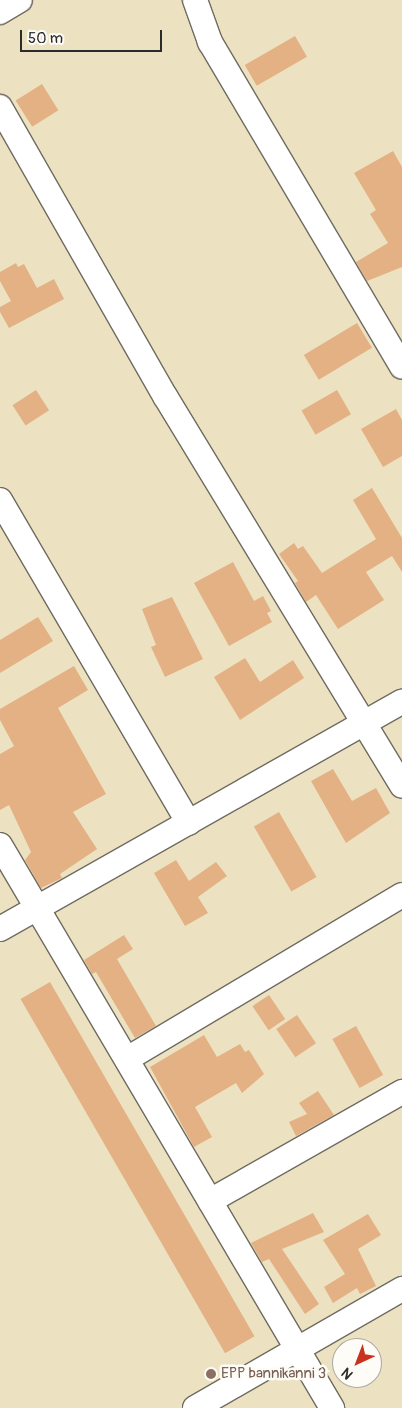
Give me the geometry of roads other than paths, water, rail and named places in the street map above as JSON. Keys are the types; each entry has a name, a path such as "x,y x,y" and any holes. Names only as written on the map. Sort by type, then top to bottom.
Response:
{"street":[{"path":"0,12 20,0"},
{"path":"195,0 210,42 402,368"},
{"path":"0,107 165,396 402,786"},
{"path":"0,500 189,823"},
{"path":"0,929 402,702"},
{"path":"0,845 332,1408"},
{"path":"127,1059 402,895"},
{"path":"210,1201 402,1092"},
{"path":"195,1408 402,1289"}],"place":[{"name":"EPP bannikanni 3","path":"211,1374"}]}
